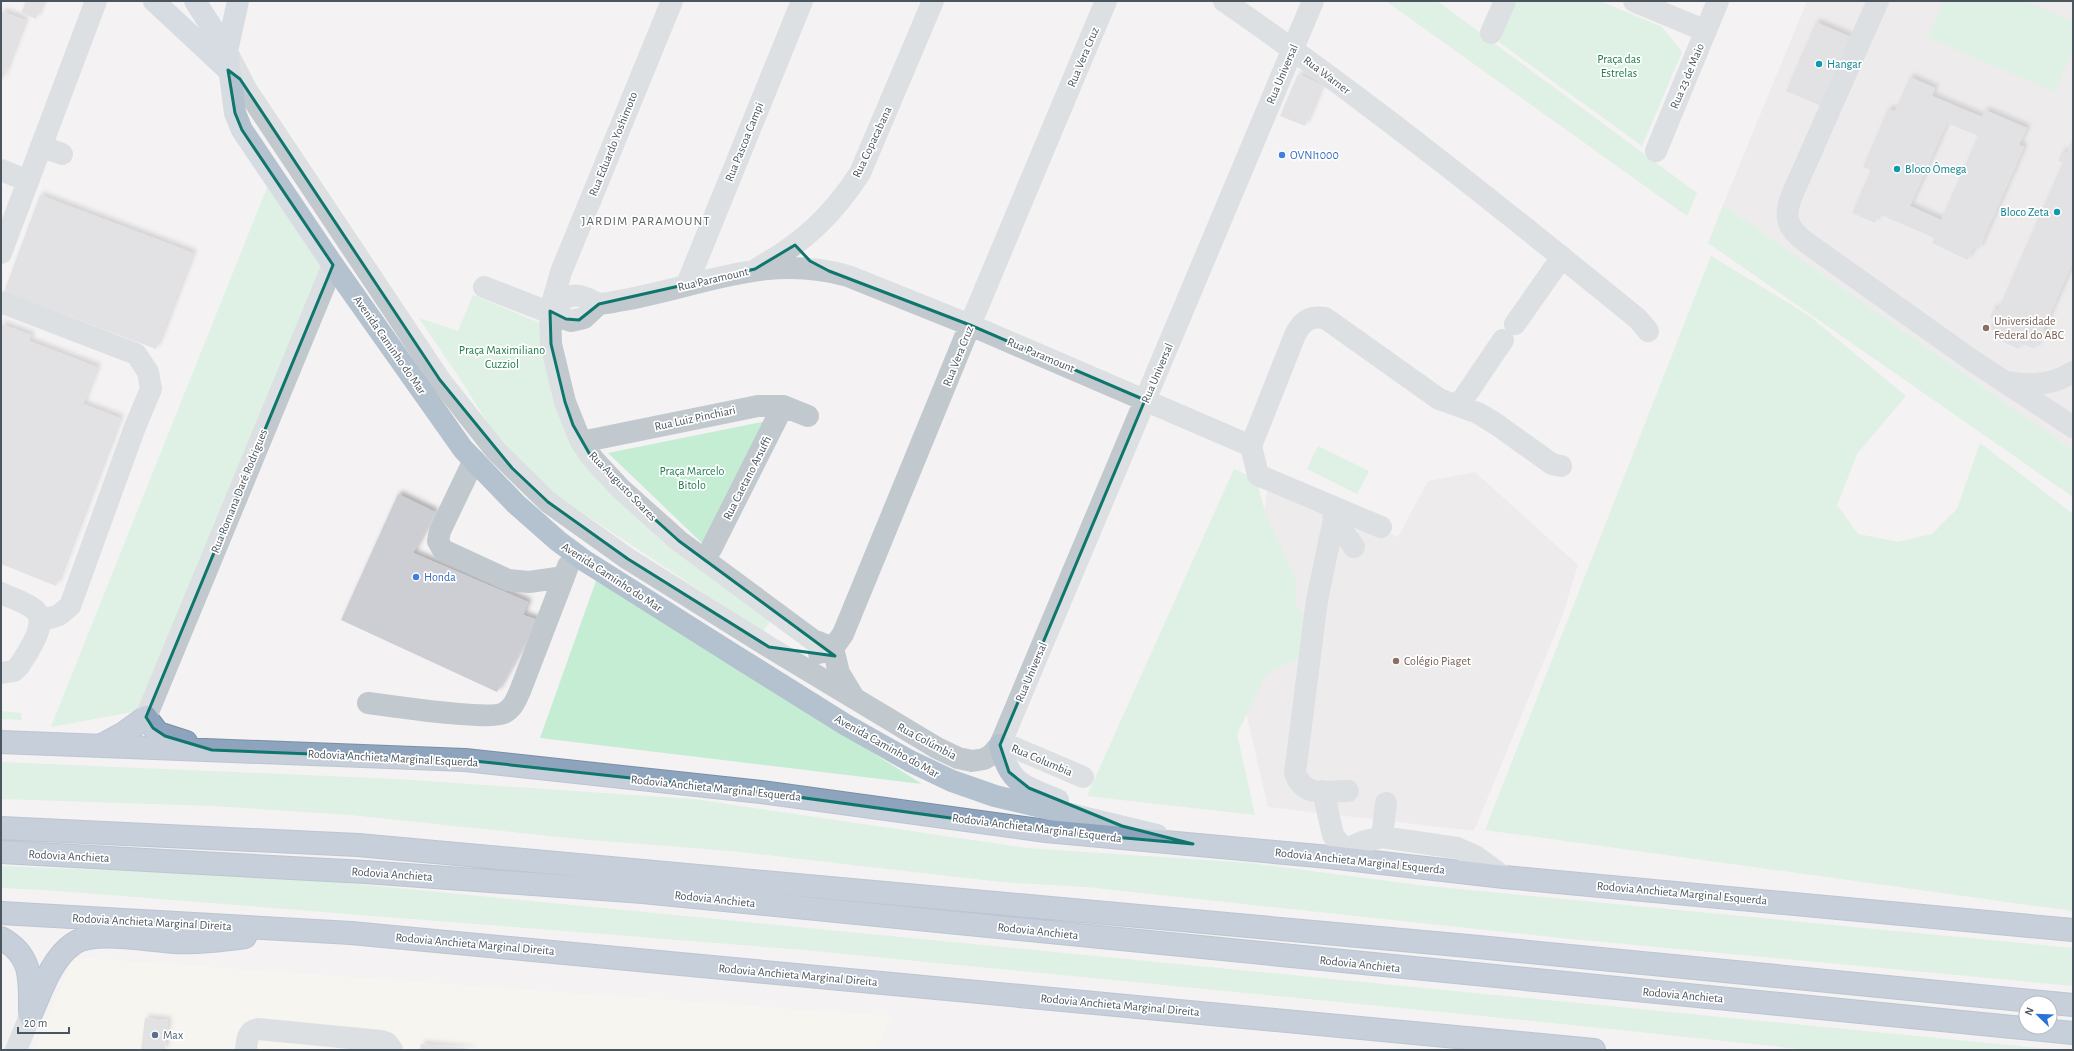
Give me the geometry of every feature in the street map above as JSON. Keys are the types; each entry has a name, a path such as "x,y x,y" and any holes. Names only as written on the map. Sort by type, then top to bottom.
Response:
{"highway":[{"path":"100,746 146,717 158,733 212,750"},
{"name":"Rodovia Anchieta Marginal Esquerda","path":"1,742 465,760 761,792 1046,831 1193,844 1336,854 1504,877 2073,930"},
{"name":"Rodovia Anchieta","path":"1,828 358,845 1468,946 2073,1005"},
{"name":"Rodovia Anchieta","path":"1,852 357,872 643,892 2073,1033"},
{"name":"Rodovia Anchieta Marginal Direita","path":"1,913 367,934 1594,1050"},
{"path":"30,1016 56,962 74,943 86,938 100,936 176,942 218,941 291,930"},
{"path":"1,938 11,944 21,954 28,968 30,1016"}],"main road":[{"name":"Avenida Caminho do Mar","path":"154,1 232,67"},
{"name":"Avenida Caminho do Mar","path":"195,1 232,67 235,113 242,130 332,265 463,449 535,523 574,553 846,725 910,762 952,781 995,796 1193,844"},
{"path":"232,67 238,1"},
{"path":"1001,744 1005,766 1029,788 1122,826"}],"street":[{"path":"1,253 96,1"},
{"name":"Rua Eduardo Yoshimoto","path":"550,311 561,272 672,1"},
{"name":"Rua Pascoa Campi","path":"686,284 802,1"},
{"name":"Rua Copacabana","path":"755,269 795,246 822,222 840,202 860,173 933,1"},
{"name":"Rua Vera Cruz","path":"833,648 843,634 970,325 1106,1"},
{"name":"Rua Warner","path":"1224,1 1293,49 1371,108 1638,318 1648,331"},
{"name":"Rua Universal","path":"1001,744 1313,1"},
{"path":"1492,33 1505,1"},
{"path":"1634,1 1706,31"},
{"name":"Rua 23 de Maio","path":"1656,151 1718,1"},
{"path":"1878,1 1792,195 1787,208 1788,222 1795,234 1806,242 1973,361 2073,427"},
{"name":"Avenida Caminho do Mar","path":"232,67 440,380 479,431 512,468 548,502 628,559 769,647"},
{"path":"41,146 62,154"},
{"path":"1,170 28,181"},
{"name":"Rua Paramount","path":"795,246 810,261 829,271"},
{"path":"1459,405 1562,257"},
{"name":"Rua Romana Daré Rodrigues","path":"146,717 332,265"},
{"name":"Rua Paramount","path":"550,311 564,298 571,295 582,296 598,304 620,301 686,284 755,269 783,268 829,271 848,276 970,325 1251,446"},
{"path":"484,287 532,306 550,311"},
{"path":"1,302 136,354 148,372 151,389 135,427 70,606 59,615 40,621"},
{"name":"Rua Augusto Soares","path":"550,311 552,344 565,402 581,442 594,460 621,488 680,541 813,640 833,648"},
{"path":"1381,528 1333,513 1258,475 1251,446 1298,328 1308,319 1316,317 1325,318 1439,398 1459,405 1496,424 1552,464 1561,466"},
{"path":"2005,381 2025,385 2044,384 2061,379 2073,372"},
{"name":"Rua Luiz Pinchiari","path":"581,442 745,408 769,405 783,406 808,416"},
{"name":"Rua Caetano Arsuffi","path":"711,549 783,406"},
{"path":"474,460 440,531 438,541 443,550 508,580 529,582 564,577"},
{"path":"1333,513 1354,547"},
{"path":"1333,513 1317,600 1295,773 1298,784 1306,790 1348,791"},
{"path":"368,703 469,715 503,714 513,706 520,691 574,553"},
{"path":"1,593 33,609 39,614 40,621 38,632 19,666 14,671 1,673"},
{"path":"769,647 811,654 821,653 833,648"},
{"name":"Rua Colúmbia","path":"769,647 937,748 958,758 972,761 984,759 991,755 1001,744"},
{"name":"Rua Colúmbia","path":"833,648 839,673 855,699"},
{"name":"Rua Columbia","path":"1001,744 1083,777"},
{"path":"1323,790 1336,854 1367,840 1382,838 1457,848 1476,856 1504,877"},
{"path":"1382,838 1386,802"},
{"path":"16,1050 30,1016"},
{"path":"246,1050 249,1034 253,1030 258,1029 381,1041 387,1043 392,1050"},
{"path":"1461,1038 1507,1050"}],"highlighted area":[{"path":"228,70 240,79 440,380 512,468 548,502 628,559 769,647 835,656 679,541 621,489 589,453 573,425 565,402 551,344 550,311 566,319 579,320 599,304 755,269 795,245 810,261 829,271 970,325 1145,400 1000,745 1009,772 1029,788 1122,826 1193,844 1046,831 761,792 465,760 212,750 165,736 153,728 146,717 333,265 242,130 235,113"}],"shaded area":[{"name":"Universidade Federal do ABC","path":"1807,1 2073,1 2073,450 1723,205"},
{"name":"Colégio Piaget","path":"1475,472 1578,565 1562,617 1474,831 1268,807 1244,704 1268,481 1398,537 1428,481"},
{"path":"73,957 891,1016 876,1050 35,1050"}],"green space":[{"path":"1386,1 1437,1 1697,193 1687,216"},
{"name":"Praça das Estrelas","path":"1515,1 1600,1 1662,27 1682,52 1642,146 1499,42"},
{"path":"1944,1 2025,1 2073,22 2073,50 2055,92 1928,37"},
{"path":"270,180 324,260 138,711 51,727"},
{"path":"1723,205 2073,450 2073,497 1708,243"},
{"path":"1711,256 1808,315 1906,396 1857,454 1837,505 1858,534 1898,542 1932,534 1957,509 1980,443 2073,514 2073,911 1485,830"},
{"name":"Praça Maximiliano Cuzziol","path":"473,295 540,323 560,415 770,621 763,632 553,493 497,438 466,388 419,318 458,331"},
{"name":"Praça Marcelo Bitolo","path":"767,421 703,544 608,453"},
{"path":"1318,446 1369,471 1357,494 1307,469"},
{"path":"1234,469 1256,479 1266,515 1295,578 1296,605 1306,616 1300,657 1266,674 1237,734 1255,815 1087,796"},
{"path":"597,578 922,784 540,738"},
{"path":"1,711 21,713 22,720 1,719"},
{"path":"1,762 397,779 693,799 1026,848 1250,863 1418,885 2073,948 2073,986 1561,938 1086,887 1001,882 731,851 578,839 351,815 213,806 1,799"},
{"path":"1,866 284,877 2059,1050 1810,1050 1514,1019 804,950 46,890 1,888"}],"building":[{"path":"26,1 43,1 36,19 21,13"},
{"path":"1,11 25,20 1,83"},
{"name":"Hangar","path":"1816,22 1851,37 1821,106 1786,91"},
{"path":"1298,74 1322,85 1305,126 1280,116"},
{"name":"Bloco Ômega","path":"1910,77 1935,88 1932,96 1982,117 1985,110 2027,128 2019,145 2024,147 1979,249 1974,247 1968,260 1932,243 1934,238 1879,214 1875,223 1852,213 1871,170 1863,167 1888,109 1895,111","holes":["1947,123 1978,136 1941,220 1910,206"]},
{"name":"Bloco Zeta","path":"2071,143 2073,144 2073,262 2043,330 2048,332 2044,341 2039,339 2035,349 2021,343 2019,349 2001,341 2004,335 1990,329 1994,319 1990,317 1994,308 1998,310 2063,162 2058,161 2063,151 2067,153"},
{"path":"40,195 193,253 156,349 4,292"},
{"path":"1,324 31,335 29,341 97,367 83,404 120,418 56,586 1,564"},
{"name":"Honda","path":"398,494 435,512 413,553 528,602 523,615 538,620 497,692 341,620"},
{"name":"Max","path":"145,1018 168,1020 165,1050 141,1050"},
{"path":"421,1044 471,1049 471,1050 420,1050"}],"place":[{"name":"Hangar","path":"1819,64"},
{"name":"OVNI1000","path":"1282,155"},
{"name":"Bloco Ômega","path":"1897,169"},
{"name":"Bloco Zeta","path":"2057,212"},
{"name":"Universidade Federal do ABC","path":"1986,328"},
{"name":"Honda","path":"416,577"},
{"name":"Colégio Piaget","path":"1396,661"},
{"name":"Max","path":"155,1035"}],"district":[{"name":"JARDIM PARAMOUNT","path":"646,220"}]}
